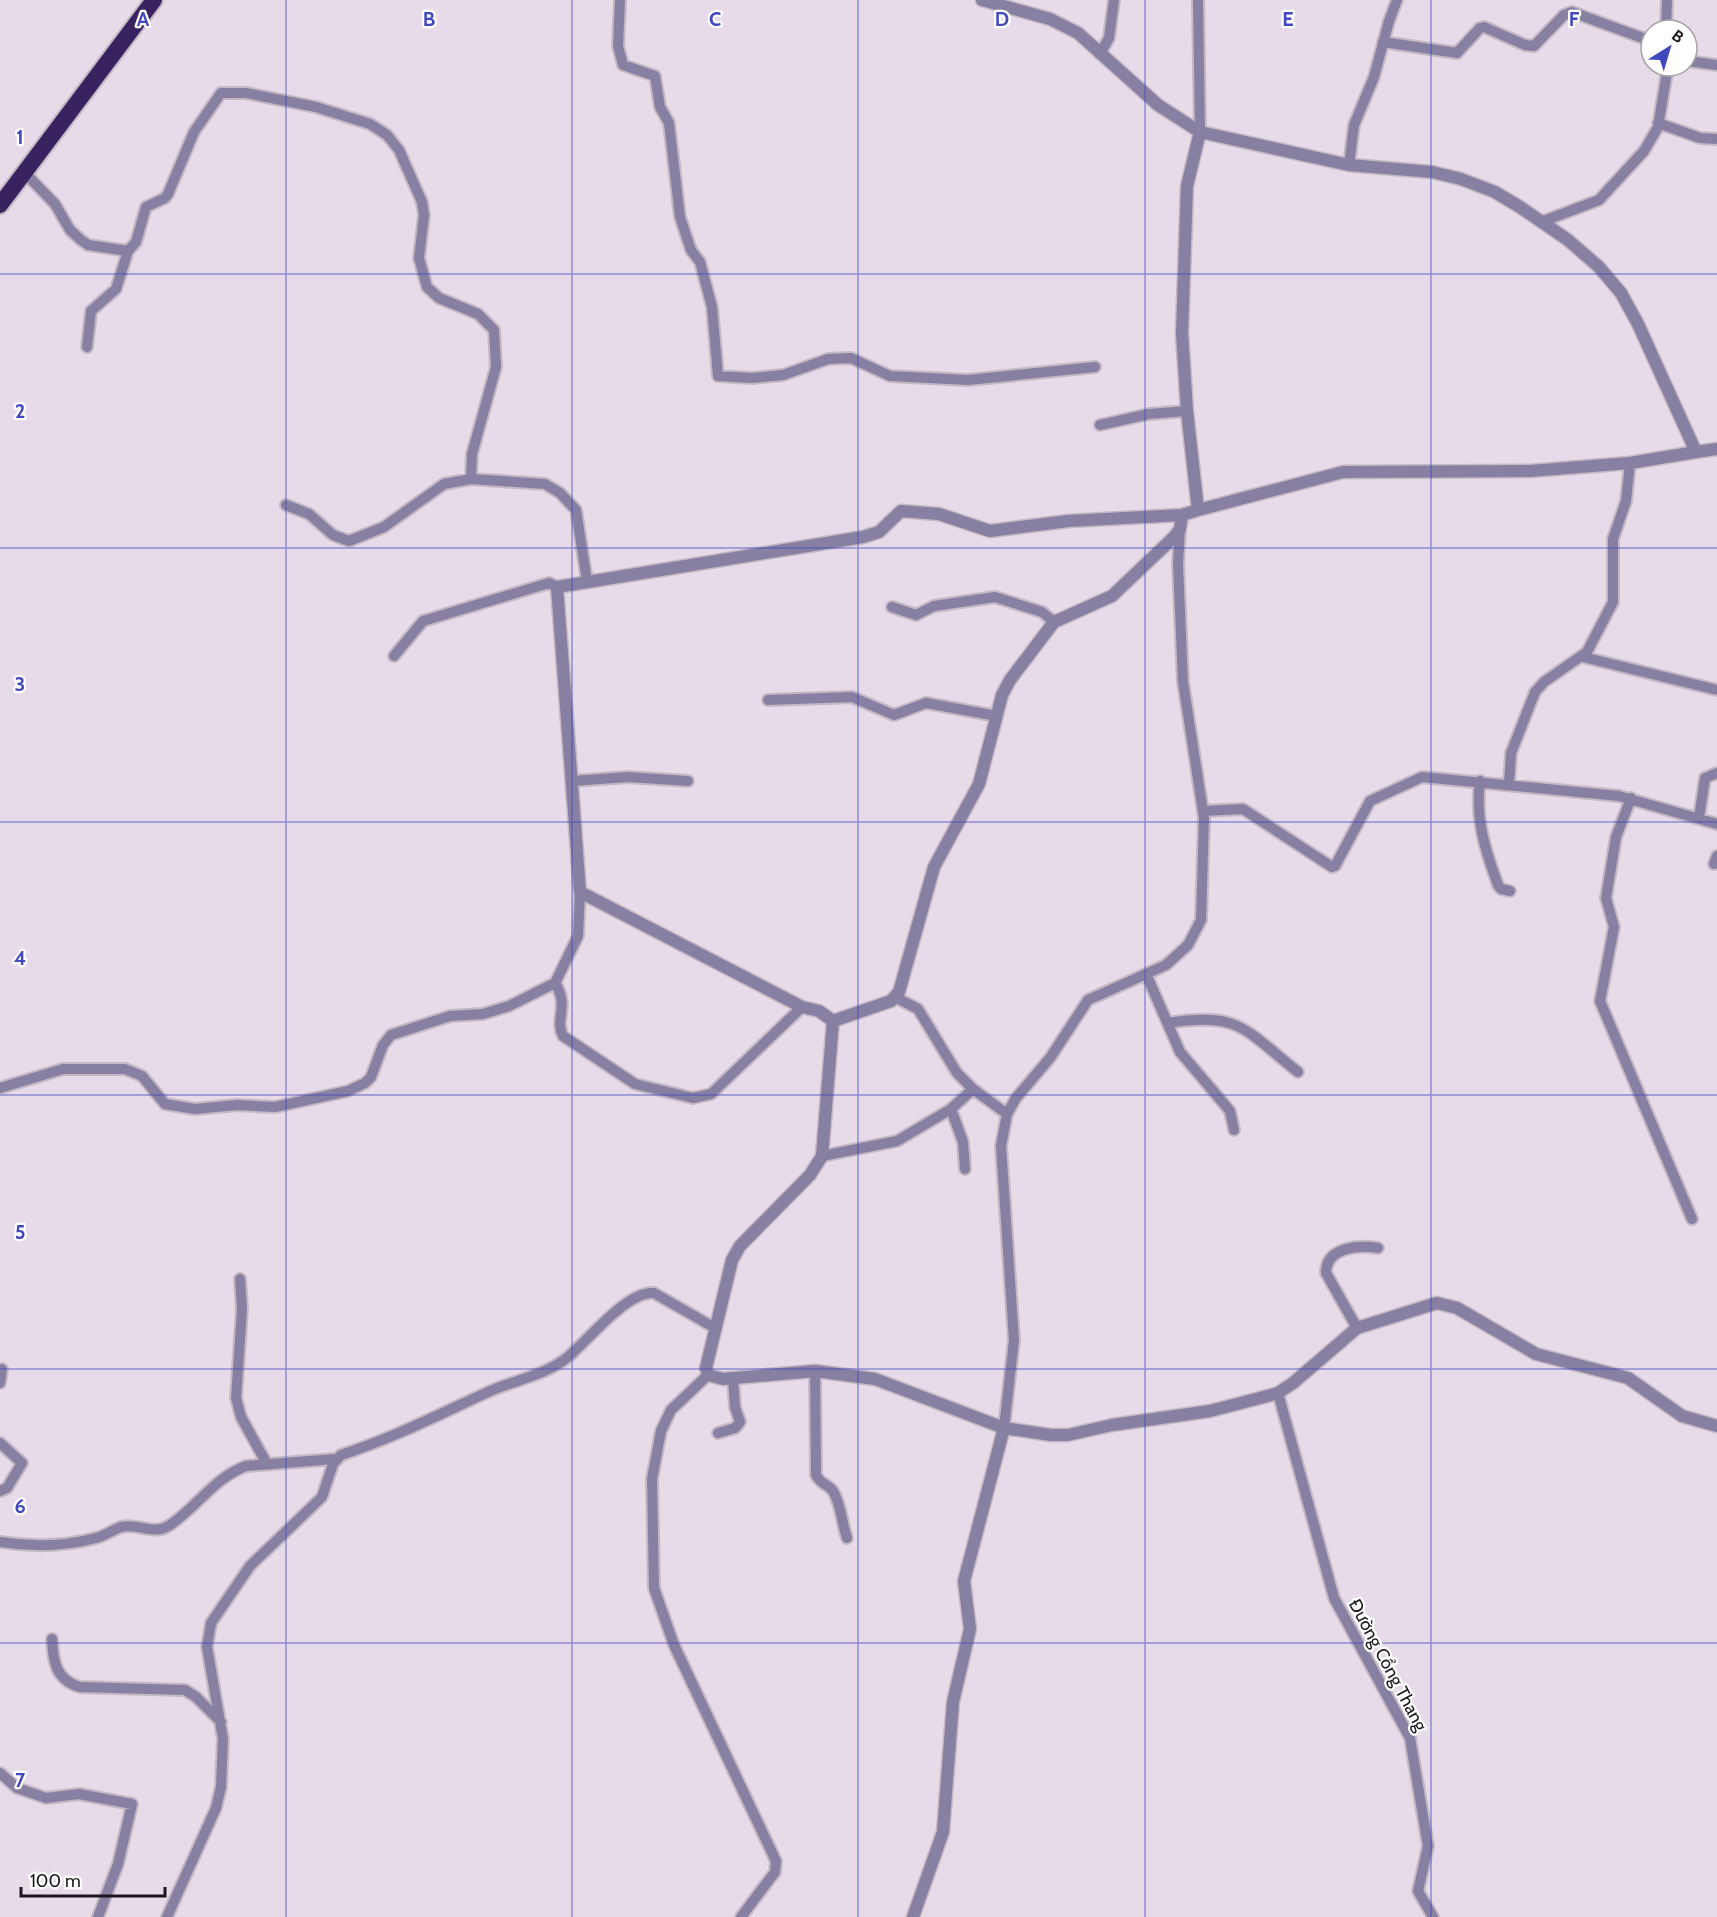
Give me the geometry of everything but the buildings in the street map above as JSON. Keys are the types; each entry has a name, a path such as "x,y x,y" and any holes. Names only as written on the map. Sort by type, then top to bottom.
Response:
{"highway":[{"path":"0,205 154,0"}],"street":[{"path":"620,0 619,57 623,65 631,69 647,71 655,76 660,106 669,123 680,217 691,250 700,262 712,307 718,376 752,378 783,375 828,359 851,358 890,376 968,380 1095,367"},
{"path":"982,0 1065,26 1088,42 1158,105 1200,132 1349,165 1432,172 1461,179 1495,192 1569,240 1599,267 1621,293 1638,324 1696,452"},
{"path":"1100,54 1109,38 1114,0"},
{"path":"1198,0 1200,132 1187,186 1182,333 1186,411 1198,510"},
{"path":"1349,165 1352,130 1374,77 1383,42 1398,0"},
{"path":"1666,18 1667,0"},
{"path":"1383,42 1457,53 1477,30 1484,27 1525,45 1534,46 1564,15 1572,12 1639,37"},
{"path":"1699,62 1717,64"},
{"path":"1541,222 1602,198 1647,146 1658,123 1666,78"},
{"path":"87,347 91,311 116,289 128,251 136,243 146,207 165,198 168,194 194,132 221,93 246,93 306,104 338,113 378,128 399,150 422,202 424,215 419,258 427,287 439,298 478,314 494,330 496,367 471,454 471,479"},
{"path":"1658,123 1700,138 1717,139"},
{"path":"25,172 52,201 70,230 81,240 88,245 128,251"},
{"path":"1100,426 1149,414 1186,411"},
{"path":"394,656 423,621 549,583 557,587 863,537 879,532 901,511 939,514 990,531 1068,521 1182,515 1343,472 1530,471 1630,463 1717,449"},
{"path":"1509,784 1511,753 1535,692 1544,682 1582,657 1592,646 1614,597 1613,539 1626,501 1630,463"},
{"path":"286,505 309,514 333,535 349,541 384,527 439,486 471,479 545,484 560,493 576,510 587,581"},
{"path":"913,1917 943,1832 953,1702 970,1629 964,1581 1004,1428 1014,1340 1001,1146 1007,1114 1016,1098 1050,1058 1088,1000 1147,976 1180,954 1202,920 1203,811 1183,682 1178,564 1182,515"},
{"path":"833,1021 885,1004 895,997 901,986 934,867 979,784 997,716 1010,680 1054,622 1112,596 1180,529"},
{"path":"0,1088 63,1069 125,1069 142,1076 169,1106 198,1110 237,1105 279,1106 357,1088 371,1077 383,1045 391,1035 450,1017 483,1014 509,1006 555,983 578,936 580,892 557,587"},
{"path":"892,607 916,615 930,606 995,597 1042,612 1054,622"},
{"path":"1582,657 1717,690"},
{"path":"768,700 852,697 888,714 899,714 926,703 997,716"},
{"path":"1699,818 1705,778 1717,774"},
{"path":"572,781 628,777 688,781"},
{"path":"1203,811 1243,809 1332,867 1335,866 1367,805 1374,797 1422,777 1480,781 1631,798 1717,824"},
{"path":"1480,781 1478,814 1482,840 1498,885 1501,889 1510,891"},
{"path":"1631,798 1616,837 1606,898 1614,927 1600,1000 1692,1219"},
{"path":"580,892 802,1007 819,1011 833,1021"},
{"path":"1147,976 1185,1059 1230,1111 1234,1130"},
{"path":"555,983 563,997 560,1028 566,1039 635,1084 693,1098 705,1098 711,1094 802,1007"},
{"path":"895,997 921,1013 949,1063 973,1089 1007,1114"},
{"path":"1167,1023 1200,1019 1230,1022 1241,1026 1298,1072"},
{"path":"708,1375 706,1368 728,1274 740,1246 810,1175 822,1156 833,1021"},
{"path":"822,1156 897,1141 951,1109 973,1089"},
{"path":"951,1109 963,1142 965,1169"},
{"path":"1356,1328 1326,1273 1326,1267 1336,1254 1351,1246 1378,1248"},
{"path":"240,1279 242,1309 236,1398 241,1417 267,1464"},
{"path":"0,1542 51,1545 97,1538 124,1527 160,1529 175,1521 221,1478 246,1466 335,1459 412,1430 489,1392 555,1366 571,1354 608,1317 646,1293 654,1293 715,1328"},
{"path":"708,1375 723,1379 815,1371 875,1379 1004,1428 1051,1435 1068,1435 1124,1423 1210,1411 1278,1393 1293,1383 1356,1328 1429,1304 1445,1303 1536,1354 1628,1378 1682,1416 1717,1426"},
{"path":"0,1383 2,1369"},
{"path":"815,1371 816,1475 819,1481 829,1487 834,1494 847,1538"},
{"path":"708,1375 671,1410 660,1431 652,1479 654,1588 674,1645 777,1861 775,1872 741,1917"},
{"path":"718,1433 735,1428 740,1422 734,1401 734,1378"},
{"name":"Đường Cổng Thang","path":"1278,1393 1334,1598 1410,1738 1428,1846 1418,1891 1433,1917"},
{"path":"0,1443 22,1463 7,1488 0,1491"},
{"path":"167,1917 219,1798 223,1739 207,1647 211,1623 250,1566 322,1497 335,1459"},
{"path":"52,1639 56,1670 71,1684 81,1688 185,1690 196,1697 221,1722"},
{"path":"0,1773 17,1788 51,1799 78,1794 132,1804 118,1864 98,1917"}]}
